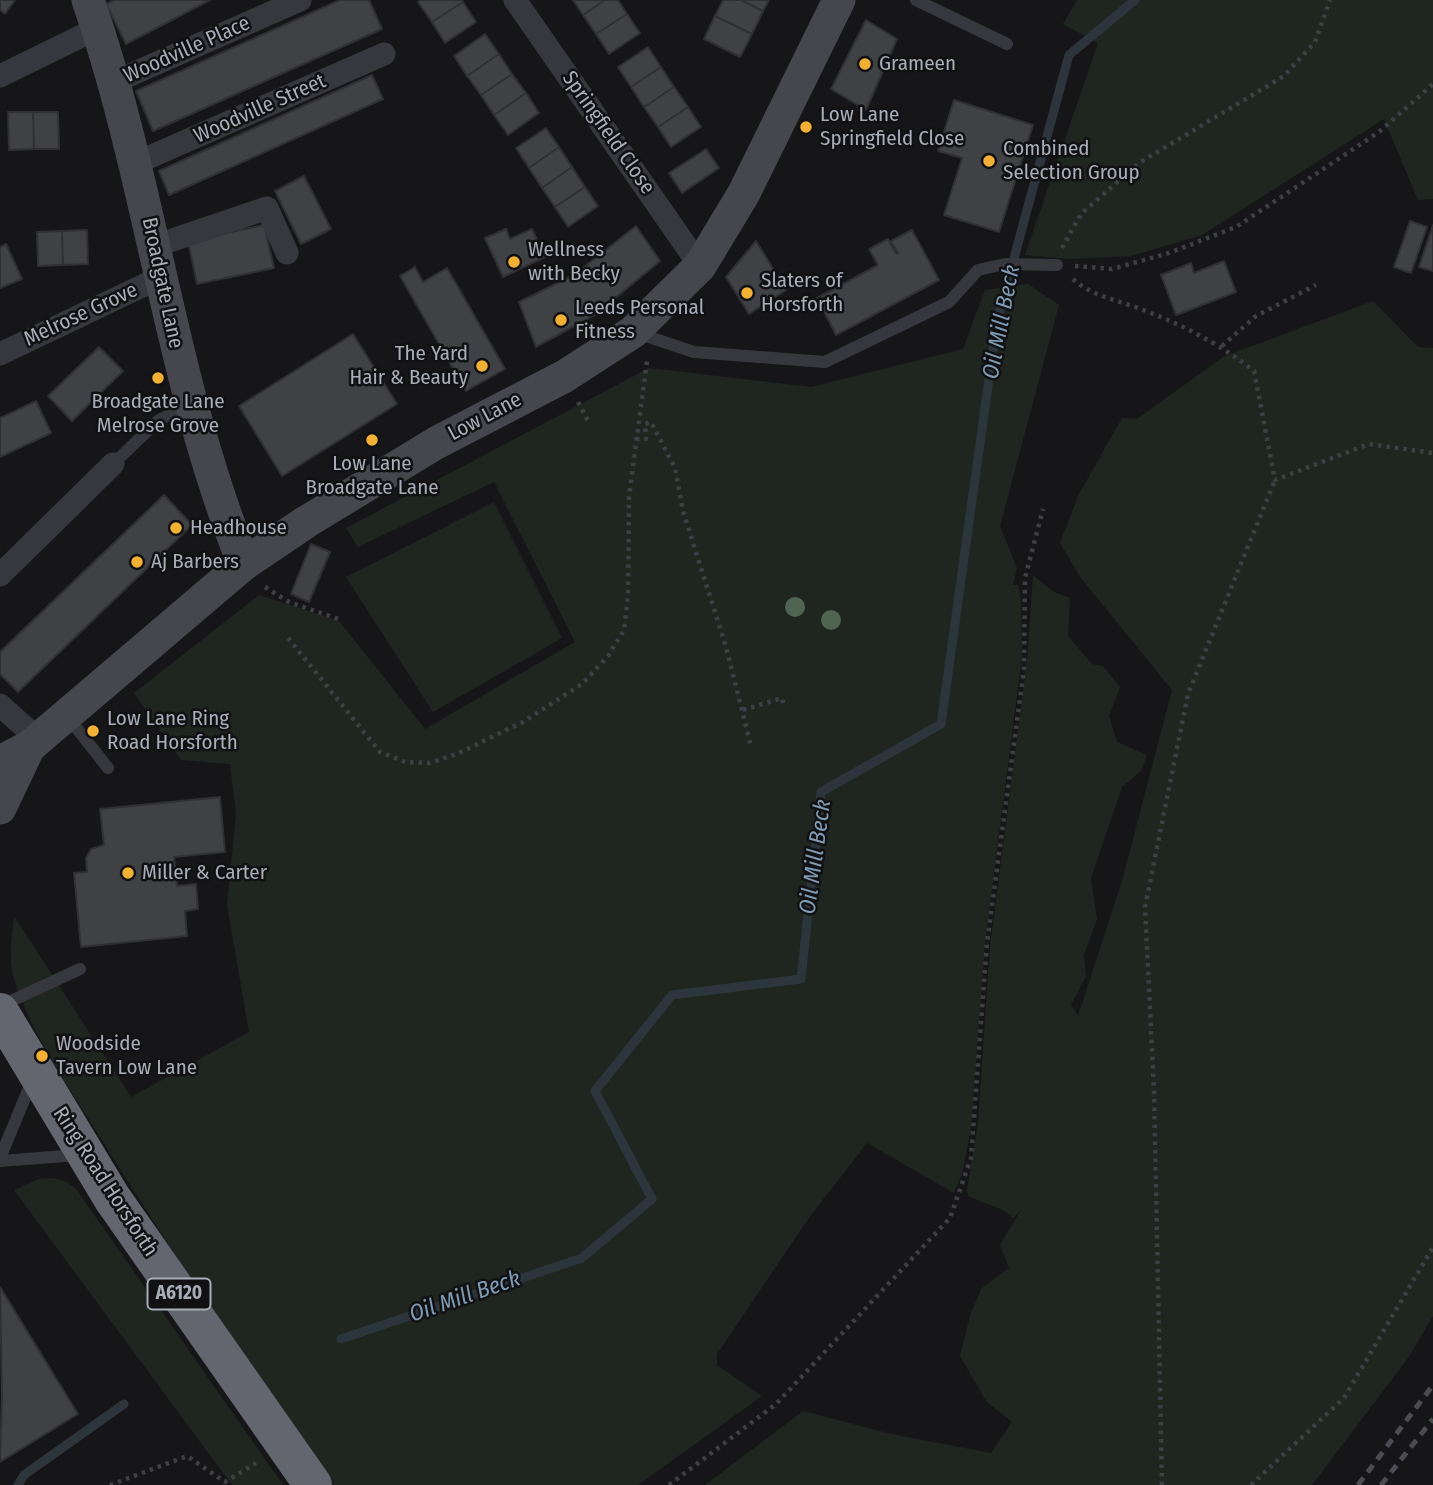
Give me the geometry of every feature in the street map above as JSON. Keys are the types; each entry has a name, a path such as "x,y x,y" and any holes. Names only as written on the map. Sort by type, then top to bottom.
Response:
{"highway":[{"name":"Ring Road Horsforth","path":"0,1009 112,1198 313,1485"}],"street":[{"name":"Woodville Place","path":"113,83 300,0"},
{"name":"Springfield Close","path":"515,0 700,266"},
{"name":"Low Lane","path":"0,762 34,743 244,564 306,522 436,443 565,376 640,345 700,266 744,193 839,0"},
{"name":"Broadgate Lane","path":"91,7 136,163 175,345 226,520 244,564"},
{"path":"0,76 91,7"},
{"name":"Woodville Street","path":"136,163 384,54"},
{"name":"Melrose Grove","path":"0,354 158,262 267,208 287,253"},
{"path":"0,575 113,464"},
{"path":"0,705 34,743"},
{"name":"Low Lane","path":"0,808 34,743"}],"lane":[{"path":"916,0 1007,44"},
{"path":"640,345 825,362 949,302 978,270 1004,264 1057,265"},
{"path":"113,464 159,420 192,404"},
{"path":"66,715 108,768"},
{"path":"0,1009 79,969"},
{"path":"36,1073 0,1160 85,1154"}],"path":[{"path":"1057,265 1065,238 1081,214 1139,163 1284,76 1315,42 1330,0"},
{"path":"1057,265 1112,269 1169,253 1236,228 1379,132 1433,84"},
{"path":"1057,265 1087,292 1146,310 1222,346 1254,370 1275,480 1188,694 1145,907 1154,1090 1162,1485"},
{"path":"1222,346 1256,316 1316,285"},
{"path":"288,638 380,752 405,762 430,763 449,757 523,722 582,684 608,656 624,630 628,597 629,498 636,439 640,345"},
{"path":"636,439 646,439 645,424 651,422 675,468 683,511 701,558 751,746"},
{"path":"1275,480 1369,444 1433,453"},
{"path":"669,1485 776,1404 950,1218 971,1158 987,943 1024,670 1025,578 1043,509"},
{"path":"244,564 259,585 275,590 289,602 341,620"},
{"path":"743,710 782,698 783,703"},
{"path":"1251,1485 1344,1398 1433,1247"},
{"path":"110,1485 187,1457 225,1482"}],"shaded area":[{"path":"1077,0 1433,0 1433,199 1418,200 1384,119 1202,235 1131,256 1069,259 1025,255 1098,43 1063,24"},
{"path":"1028,284 1059,305 1000,526 1017,568 1013,585 1018,585 1021,600 1022,657 985,943 971,1129 962,1174 954,1193 867,1143 808,1219 717,1354 717,1365 762,1396 638,1485 334,1485 214,1313 64,1080 31,1021 14,979 11,955 14,916 131,1097 249,1032 227,905 236,813 230,764 181,760 134,693 259,595 339,621 425,729 575,642 494,482 358,547 346,528 649,368 811,387 963,349 985,290"},
{"path":"1373,301 1418,347 1433,348 1433,1316 1408,1358 1312,1485 705,1485 803,1411 891,1434 991,1453 1012,1422 986,1401 960,1356 971,1312 982,1288 1009,1268 1000,1245 1021,1210 1013,1218 1003,1210 968,1196 967,1190 978,1122 990,946 1027,661 1033,575 1054,592 1070,598 1068,636 1092,664 1103,666 1120,687 1109,716 1117,742 1147,755 1141,771 1122,787 1091,878 1097,919 1084,955 1086,976 1071,1005 1078,1016 1122,881 1172,690 1081,578 1060,543 1079,494 1122,418 1137,419 1223,357"},
{"path":"494,502 562,638 433,712 346,577"},
{"path":"53,1178 67,1182 76,1189 283,1485 232,1485 14,1190 39,1179"}],"building":[{"path":"0,0 15,0 5,14 0,10"},
{"path":"114,0 210,0 126,44 106,4"},
{"path":"340,0 369,0 382,29 153,131 136,91"},
{"path":"573,0 605,0 583,15"},
{"path":"605,0 618,0 627,14 596,34 583,15"},
{"path":"723,0 741,0 763,11 752,34 715,16"},
{"path":"741,0 769,0 763,11"},
{"path":"418,2 463,2 432,22"},
{"path":"463,2 476,22 445,43 432,22"},
{"path":"627,14 640,33 609,54 596,34"},
{"path":"715,16 752,34 740,57 704,39"},
{"name":"Grameen","path":"866,20 897,39 866,110 831,89"},
{"path":"485,34 499,54 467,76 454,56"},
{"path":"648,47 661,67 631,87 618,67"},
{"path":"499,54 512,74 481,95 467,76"},
{"path":"661,67 674,87 644,107 631,87"},
{"path":"512,74 526,93 494,115 481,95"},
{"path":"372,75 383,99 169,195 159,171"},
{"path":"674,87 688,107 658,127 644,107"},
{"path":"526,93 539,113 508,135 494,115"},
{"path":"954,100 1033,125 999,232 944,215 962,158 938,151"},
{"path":"688,107 701,127 671,147 658,127"},
{"path":"8,112 33,112 34,149 9,150"},
{"path":"33,112 58,112 59,149 34,149"},
{"path":"546,128 559,147 529,168 516,148"},
{"path":"559,147 572,167 542,188 529,168"},
{"path":"706,149 719,168 682,193 669,173"},
{"path":"572,167 585,187 555,207 542,188"},
{"path":"304,176 331,229 301,244 275,191"},
{"path":"585,187 598,206 568,227 555,207"},
{"path":"1410,221 1427,227 1411,273 1394,267"},
{"path":"264,225 274,268 197,284 188,241"},
{"path":"1433,225 1433,271 1419,267"},
{"path":"636,226 660,261 596,314 536,347 519,302 574,275"},
{"path":"506,229 510,239 532,229 545,257 503,277 485,238"},
{"path":"87,230 88,264 63,265 62,231"},
{"path":"912,230 939,280 836,335 817,298 878,265 869,249 888,239 896,254 898,253 891,241"},
{"path":"62,231 63,265 38,266 37,232"},
{"path":"756,241 786,290 749,314 726,277"},
{"path":"6,244 22,279 0,288 0,247"},
{"path":"1224,261 1236,292 1176,315 1161,275 1191,263 1194,273"},
{"path":"415,267 423,282 447,268 505,369 466,391 400,276"},
{"path":"353,334 397,404 282,476 239,406"},
{"path":"99,347 123,371 72,421 48,396"},
{"path":"36,401 51,433 0,457 0,418"},
{"path":"164,495 192,525 18,692 0,674 0,652"},
{"path":"311,544 330,552 309,602 291,594"},
{"name":"Miller & Carter","path":"220,797 225,852 174,857 177,886 196,884 198,909 185,911 187,936 81,947 74,873 87,872 86,858 91,849 104,845 100,809"},
{"path":"0,1287 78,1414 0,1462 2,1395"}],"waterway":[{"name":"Oil Mill Beck","path":"341,1339 582,1258 652,1199 595,1091 672,995 801,979 821,792 941,724 997,321 1069,55 1135,0"},
{"name":"Oil Mill Beck","path":"18,1485 24,1475 124,1404"}],"railway":[{"path":"1358,1485 1433,1385"},
{"path":"1381,1485 1433,1419"}],"place":[{"name":"Grameen","path":"865,64"},
{"name":"Low Lane Springfield Close","path":"806,127"},
{"name":"Combined Selection Group","path":"989,161"},
{"name":"Wellness with Becky","path":"514,262"},
{"name":"Slaters of Horsforth","path":"747,293"},
{"name":"Leeds Personal Fitness","path":"561,320"},
{"name":"The Yard Hair & Beauty","path":"482,366"},
{"name":"Broadgate Lane Melrose Grove","path":"158,378"},
{"name":"Low Lane Broadgate Lane","path":"372,440"},
{"name":"Headhouse","path":"176,528"},
{"name":"Aj Barbers","path":"137,562"},
{"name":"Low Lane Ring Road Horsforth","path":"93,731"},
{"name":"Miller & Carter","path":"128,873"},
{"name":"Woodside Tavern Low Lane","path":"42,1056"}]}
